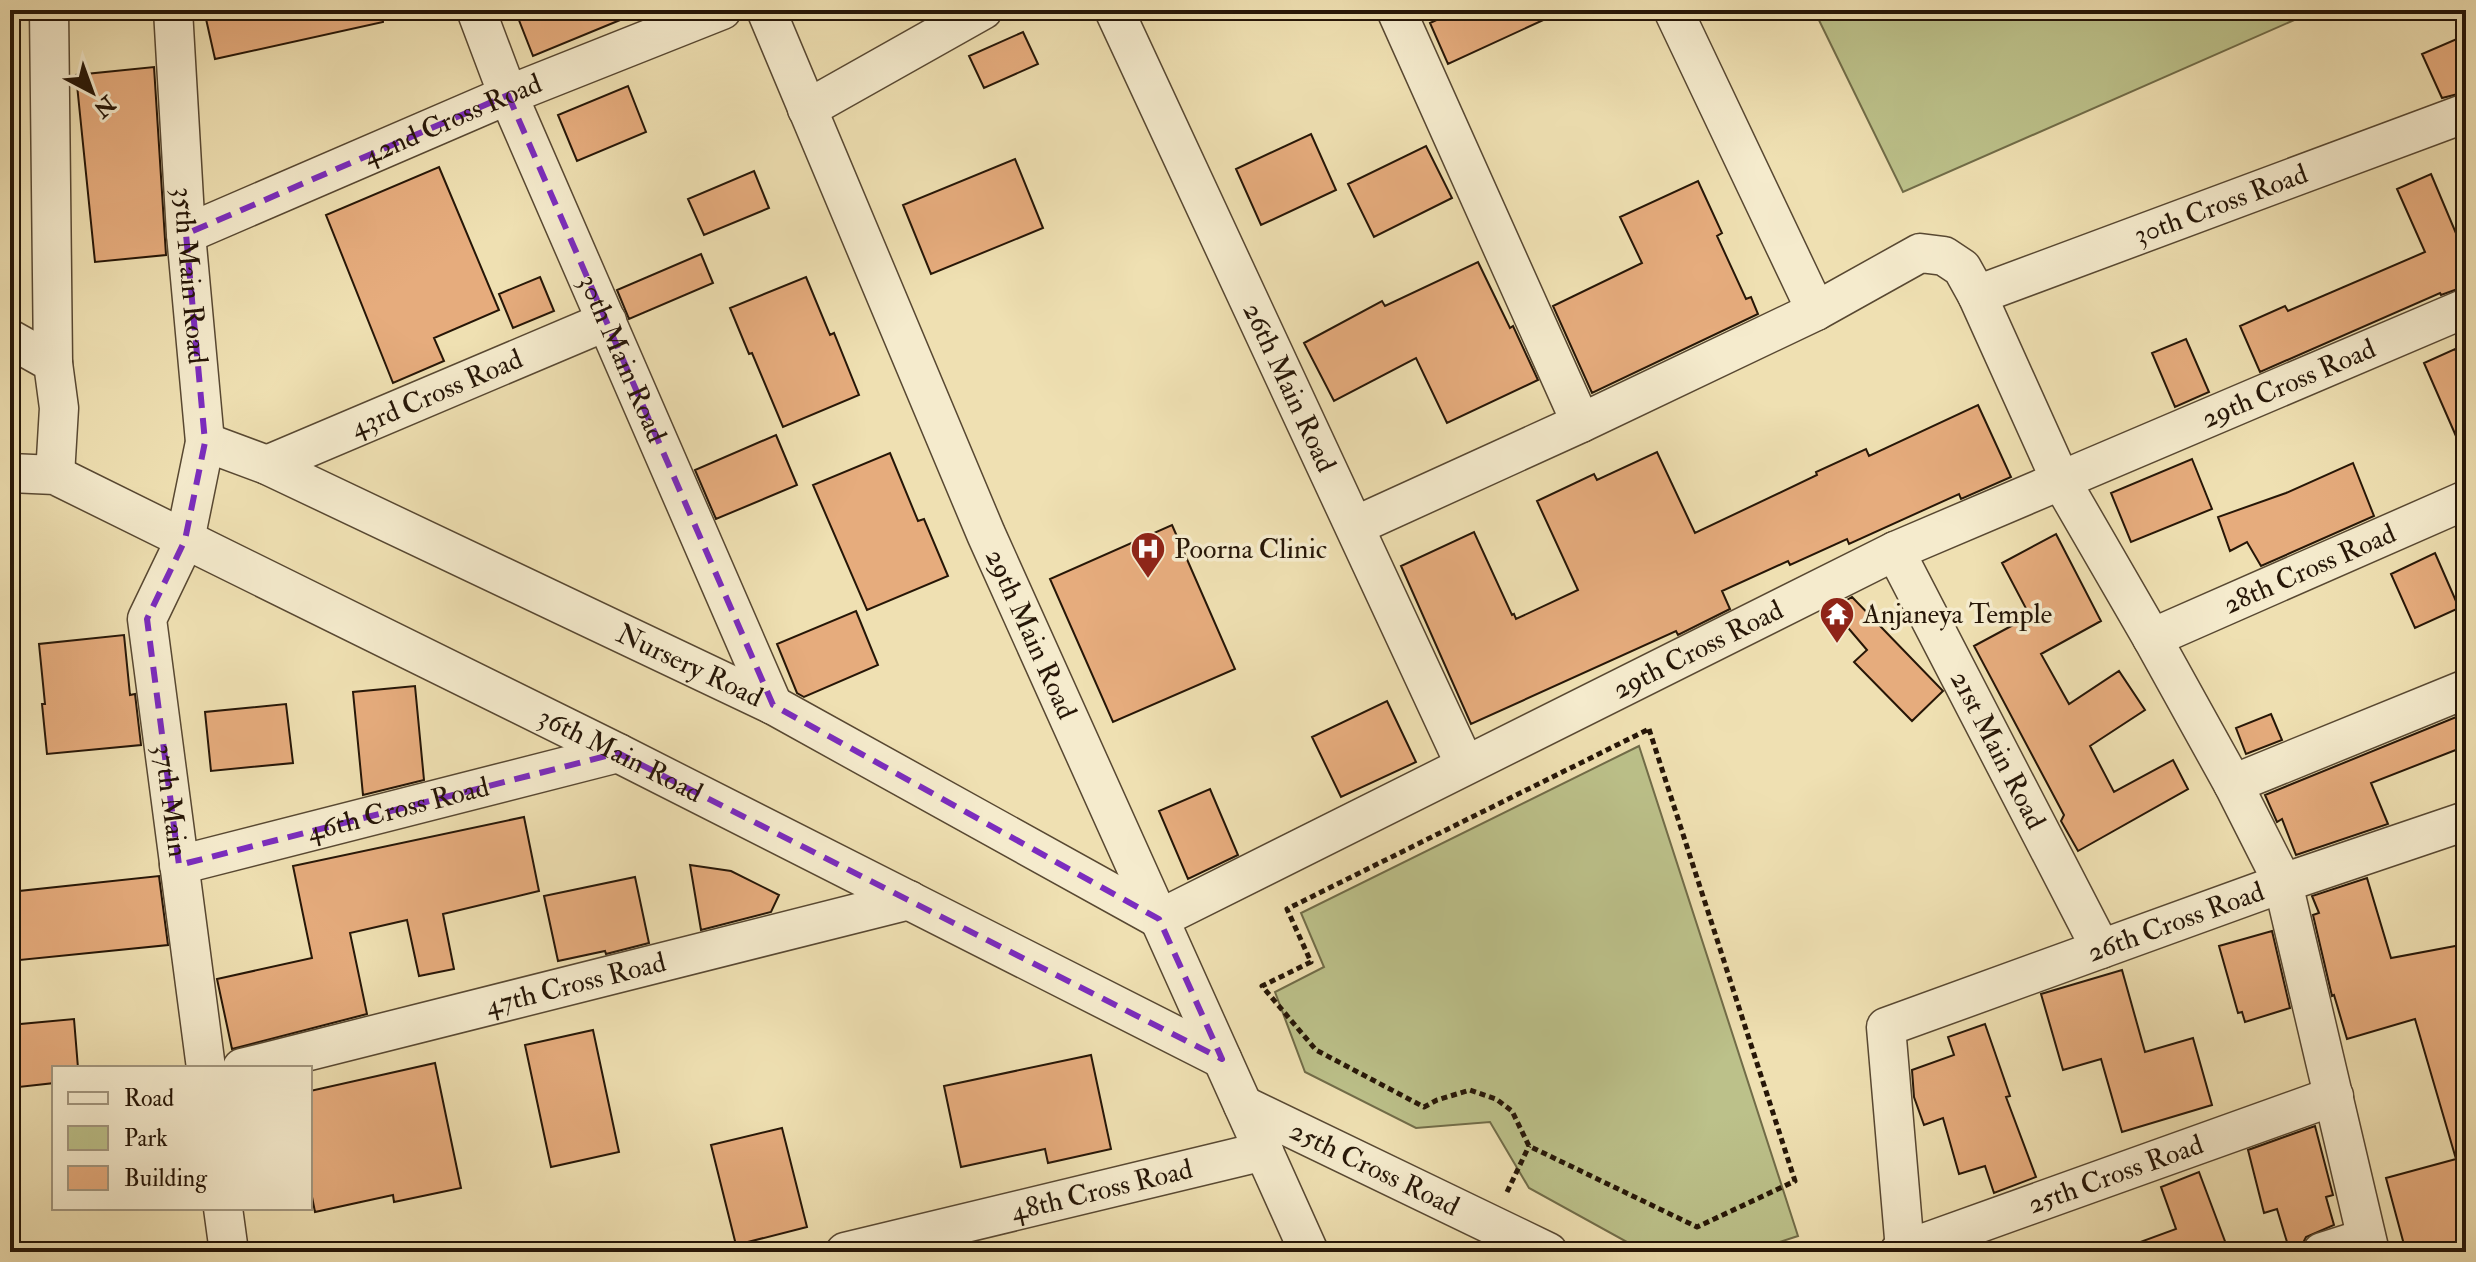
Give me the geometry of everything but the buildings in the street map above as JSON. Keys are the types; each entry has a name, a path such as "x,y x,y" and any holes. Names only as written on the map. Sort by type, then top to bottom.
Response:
{"street":[{"path":"49,10 53,363 59,408 55,475"},
{"name":"35th Main Road","path":"173,10 186,234 205,442 185,540"},
{"name":"30th Main Road","path":"476,10 508,95 773,705"},
{"name":"42nd Cross Road","path":"186,234 508,95 722,10"},
{"name":"29th Main Road","path":"766,10 986,534 1309,1252"},
{"path":"807,109 983,10"},
{"name":"26th Main Road","path":"1114,10 1465,765"},
{"path":"1396,10 1581,423"},
{"path":"1673,10 1816,311"},
{"name":"30th Cross Road","path":"1977,295 2466,113"},
{"path":"1355,526 1816,311 1920,253 1944,256 1962,268 2060,479 2233,784 2283,883 2368,1245 2322,1252"},
{"name":"29th Cross Road","path":"1159,919 1895,551 2466,308"},
{"name":"43rd Cross Road","path":"267,465 607,321"},
{"path":"10,339 53,363"},
{"name":"Nursery Road","path":"205,442 267,465 773,705 1159,919"},
{"name":"36th Main Road","path":"10,473 55,475 618,753 1222,1059"},
{"name":"28th Cross Road","path":"2152,638 2466,500"},
{"name":"37th Main","path":"185,540 147,619 206,1066"},
{"name":"21st Main Road","path":"1895,551 2101,949"},
{"path":"2233,784 2466,689"},
{"name":"46th Cross Road","path":"179,865 618,753"},
{"name":"26th Cross Road","path":"1902,1251 1886,1027 2283,883 2466,821"},
{"name":"47th Cross Road","path":"250,1066 909,900"},
{"name":"25th Cross Road","path":"1902,1251 2334,1096"},
{"name":"25th Cross Road","path":"1243,1105 1548,1252"},
{"name":"48th Cross Road","path":"845,1252 1264,1151"},
{"path":"223,1210 229,1252"}],"path":[{"path":"1649,729 1795,1181 1697,1227 1529,1146 1512,1111 1496,1099 1470,1090 1424,1107 1316,1050 1262,986 1311,962 1287,909 1649,729"},
{"path":"1491,1224 1529,1146"}],"highlighted area":[{"path":"508,95 773,705 1159,919 1222,1059 618,753 179,865 147,619 185,540 205,442 186,234"}],"green space":[{"path":"1814,10 2317,10 1903,192"},
{"path":"1639,746 1798,1236 1749,1252 1645,1252 1529,1188 1490,1122 1416,1128 1305,1072 1275,992 1324,967 1301,913"}],"place":[{"name":"Poorna Clinic","path":"1148,580"},
{"name":"Anjaneya Temple","path":"1837,645"}]}
